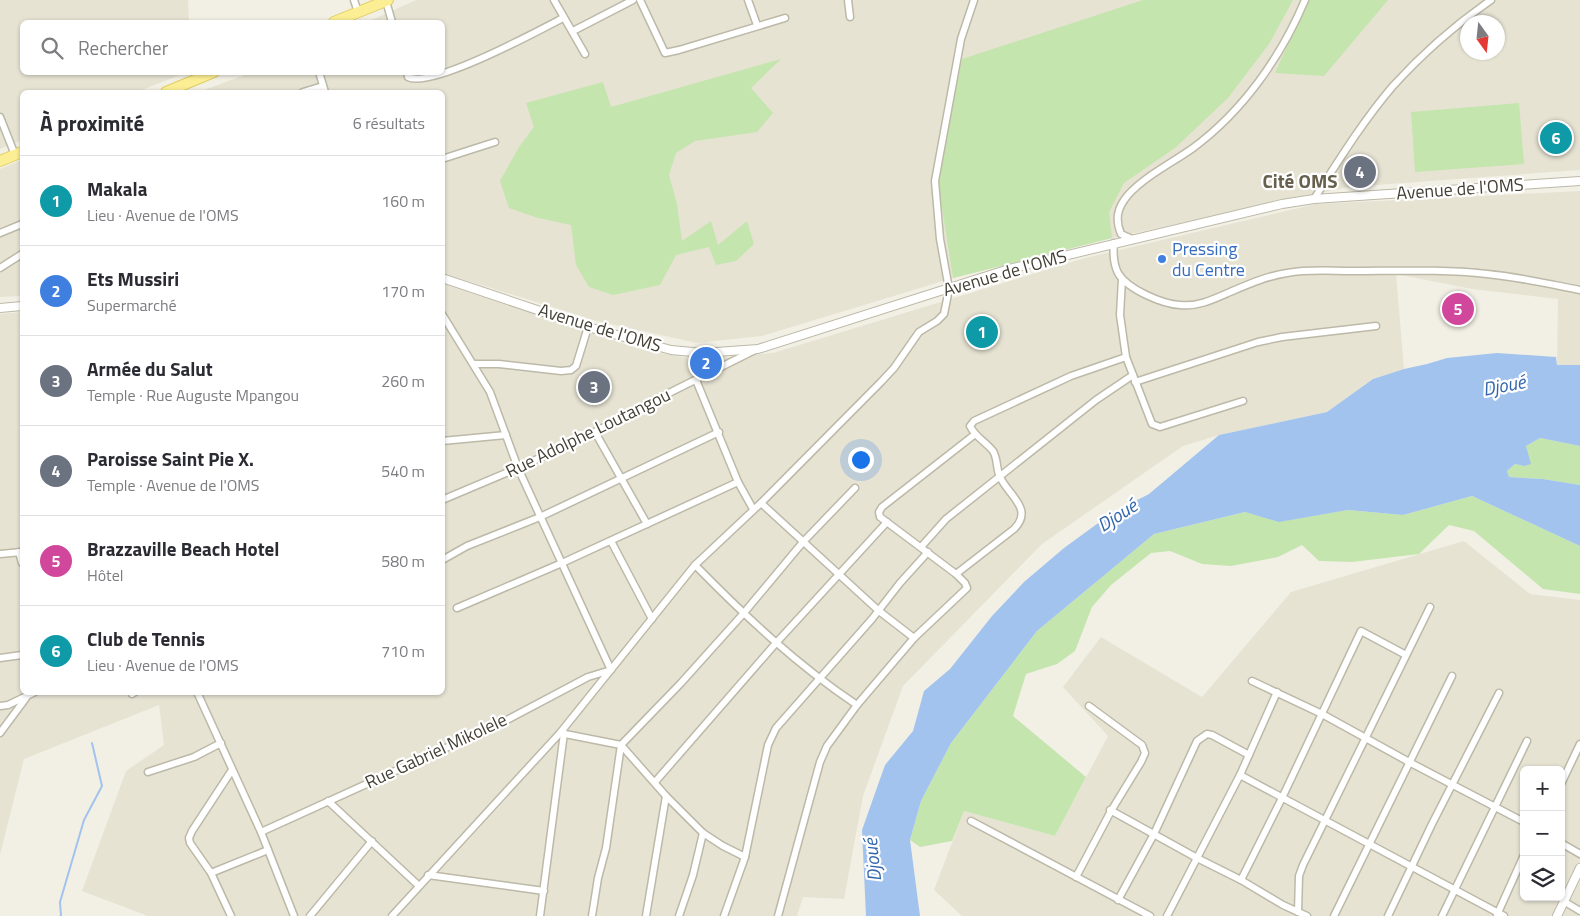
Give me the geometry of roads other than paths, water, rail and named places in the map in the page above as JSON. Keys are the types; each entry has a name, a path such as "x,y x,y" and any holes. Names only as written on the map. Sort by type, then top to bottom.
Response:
{"main road":[{"path":"339,20 387,1"},
{"path":"171,90 207,75"},
{"path":"0,161 19,153"}],"street":[{"path":"354,0 358,12"},
{"path":"554,0 563,18 573,31 584,54"},
{"path":"573,31 633,0"},
{"path":"640,0 665,52 679,50 785,18"},
{"path":"748,0 757,26"},
{"path":"848,0 850,17"},
{"path":"392,916 428,875 562,733 695,565 881,382 894,368 919,332 938,321 944,314 950,289 940,239 935,181 961,39 974,0"},
{"path":"1132,239 1120,234 1117,223 1118,212 1125,199 1215,129 1242,101 1280,50 1305,0"},
{"path":"1314,199 1350,143 1394,86 1462,21 1491,0"},
{"path":"387,1 392,20"},
{"path":"445,72 482,59 563,18"},
{"path":"320,75 324,89"},
{"path":"408,75 408,77 417,80 434,75"},
{"path":"0,116 19,153"},
{"path":"445,158 495,142"},
{"name":"Avenue de l'OMS","path":"445,279 588,327 671,350 703,353 758,349 1009,269 1282,204 1314,199 1580,181"},
{"path":"0,233 20,225"},
{"path":"1114,243 1115,264 1122,279 1120,314 1126,358 1152,424 1160,427 1243,400"},
{"path":"0,268 20,255"},
{"path":"1122,279 1164,303 1180,306 1196,305 1266,277 1314,269 1351,271 1406,269 1486,274 1525,278 1580,290"},
{"path":"0,308 20,306"},
{"path":"445,319 490,392 518,468 611,670"},
{"path":"921,547 946,519 1096,400 1134,379 1258,342 1282,337 1376,326"},
{"path":"474,364 499,364 571,370 576,366 588,327"},
{"name":"Rue Adolphe Loutangou","path":"445,499 518,468 595,432 758,349"},
{"path":"956,574 1020,524 1022,518 1022,511 1000,477 992,451 974,435 970,426 974,421 1071,376 1126,358"},
{"path":"696,380 738,482 753,509"},
{"path":"595,432 647,524"},
{"path":"445,558 481,540 540,517 719,432"},
{"path":"445,440 506,435"},
{"path":"778,916 820,762 827,746 857,705 914,638 967,588 965,583 956,574 879,515 882,507 974,435"},
{"path":"457,608 562,564 738,482"},
{"path":"592,916 598,878 606,848 621,745 682,683 803,542 856,488"},
{"path":"761,502 879,611 914,638"},
{"path":"655,782 776,643 887,522"},
{"path":"612,541 652,619"},
{"path":"0,554 20,552"},
{"path":"724,916 744,857 768,745 776,728 928,552"},
{"path":"695,565 743,614 776,643 819,679 857,705"},
{"path":"1298,912 1299,876 1430,607"},
{"path":"1241,880 1361,631 1406,655"},
{"path":"0,658 20,655"},
{"name":"Rue Gabriel Mikolele","path":"261,832 502,722 588,677 611,670"},
{"path":"1334,916 1452,676"},
{"path":"1252,681 1322,714 1520,820"},
{"path":"1167,916 1240,775 1277,692"},
{"path":"1388,916 1499,693"},
{"path":"0,706 30,695"},
{"path":"198,695 261,832 293,916"},
{"path":"0,733 26,698"},
{"path":"1076,877 1110,810 1141,762 1144,748 1090,706"},
{"path":"562,733 621,745 666,796 703,833 744,857"},
{"path":"540,916 562,733"},
{"path":"1118,900 1154,834 1197,741 1207,734 1212,735 1249,755"},
{"path":"1442,916 1528,741"},
{"path":"148,772 194,757 221,743"},
{"path":"1565,776 1580,744"},
{"path":"231,916 212,873 190,843 189,838 232,770"},
{"path":"1240,775 1325,822 1455,889 1500,915 1524,856"},
{"path":"646,916 666,796"},
{"path":"328,801 419,886"},
{"path":"1110,810 1241,880 1283,905 1307,916"},
{"path":"971,821 1118,900 1140,914 1150,916"},
{"path":"679,916 693,875 703,833"},
{"path":"310,916 372,842"},
{"path":"1565,845 1580,854"},
{"path":"212,873 268,850"},
{"path":"1558,916 1580,868"},
{"path":"428,875 544,890"},
{"path":"1564,902 1580,911"}],"water":[{"name":"Djoué","path":"1497,353 1556,357 1557,365 1580,365 1580,446 1540,438 1526,446 1531,464 1524,466 1515,464 1507,471 1509,477 1543,479 1580,485 1580,546 1472,496 1403,515 1348,510 1279,522 1245,512 1154,534 1037,631 951,743 921,801 910,840 920,916 866,916 862,830 885,765 913,731 924,691 950,669 992,616 1024,582 1064,548 1112,513 1149,494 1219,435 1327,412 1373,379 1404,369 1447,358"}],"waterway":[{"path":"61,916 60,902 84,820 102,786 92,743"}],"place":[{"name":"Club de Tennis","path":"1556,138"},
{"name":"Paroisse Saint Pie X.","path":"1360,172"},
{"name":"Pressing du Centre","path":"1162,259"},
{"name":"Brazzaville Beach Hotel","path":"1458,309"},
{"name":"Makala","path":"982,332"},
{"name":"Ets Mussiri","path":"706,363"},
{"name":"Armée du Salut","path":"594,387"}],"district":[{"name":"Cité OMS","path":"1300,181"}]}
